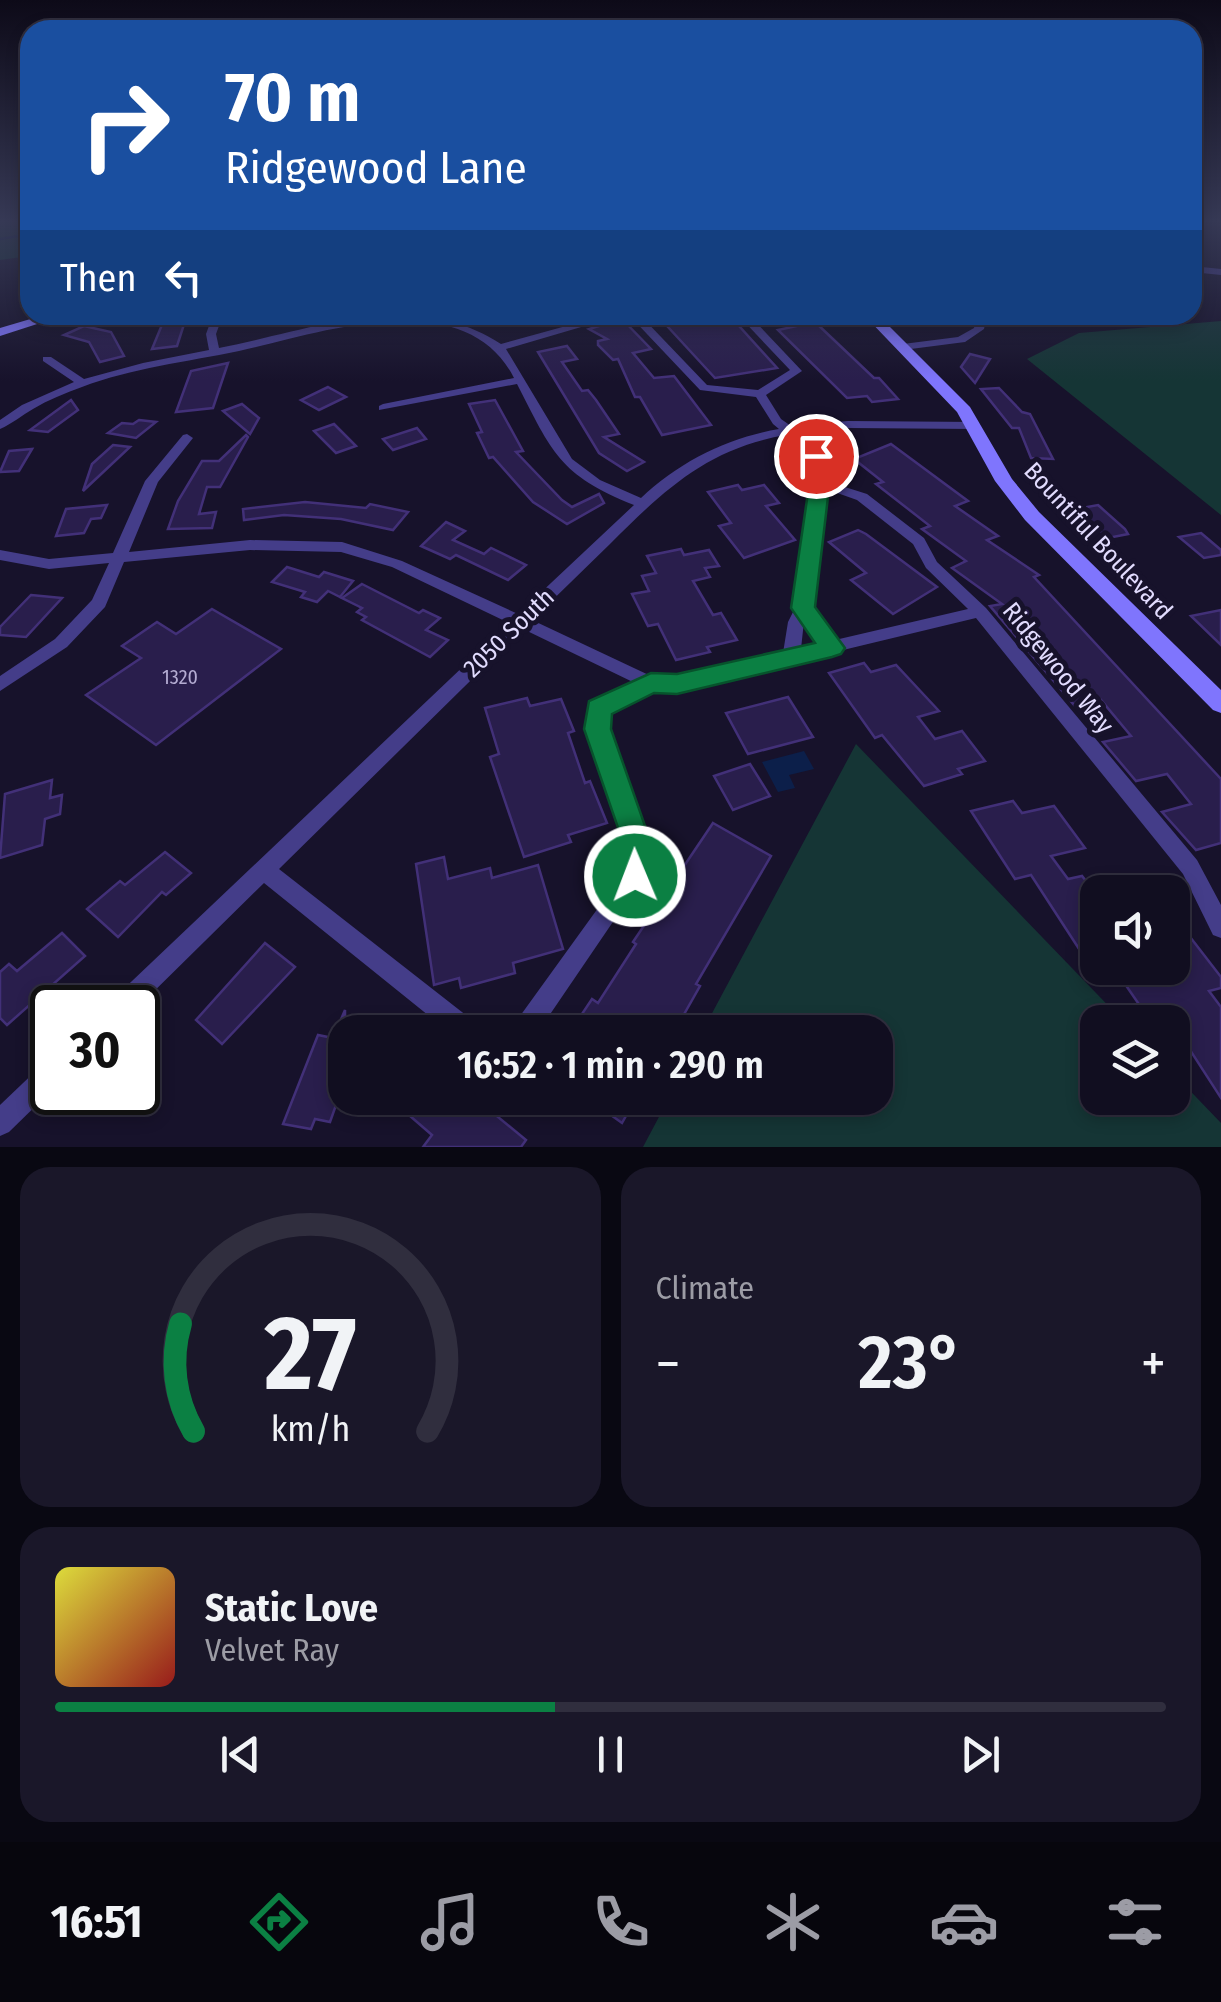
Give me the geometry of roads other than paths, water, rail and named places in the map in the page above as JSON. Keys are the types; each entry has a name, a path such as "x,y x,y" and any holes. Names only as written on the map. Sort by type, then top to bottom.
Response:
{"main road":[{"name":"Bountiful Boulevard","path":"880,325 975,425 1004,481 1032,516 1221,704"}],"street":[{"path":"214,325 211,334 215,352"},
{"path":"0,425 81,382 146,364 333,325"},
{"path":"444,325 479,334 499,348 560,454 574,471 597,486 643,504"},
{"path":"499,348 581,325"},
{"path":"645,325 704,388 760,394 797,371 753,325"},
{"path":"903,347 968,337 980,325"},
{"path":"47,358 81,382"},
{"path":"383,408 520,380"},
{"path":"760,394 790,433 809,472 820,481 803,608 796,622 791,658"},
{"name":"2050 South","path":"144,985 670,478 708,454 790,433 856,423 975,425"},
{"path":"0,685 84,622 99,603 152,481 187,438"},
{"name":"Ridgewood Way","path":"820,481 862,497 920,542 931,566 980,612 1190,867 1221,927"},
{"path":"0,555 49,564 266,544 342,547 397,564 651,683 677,684 980,612"},
{"path":"803,608 832,648"},
{"path":"536,1015 643,863 595,719 598,708 632,696 651,683"},
{"path":"264,870 446,1015"},
{"path":"0,1123 30,1094"}],"water":[{"path":"804,751 814,769 789,775 795,788 778,792 762,762"}]}
